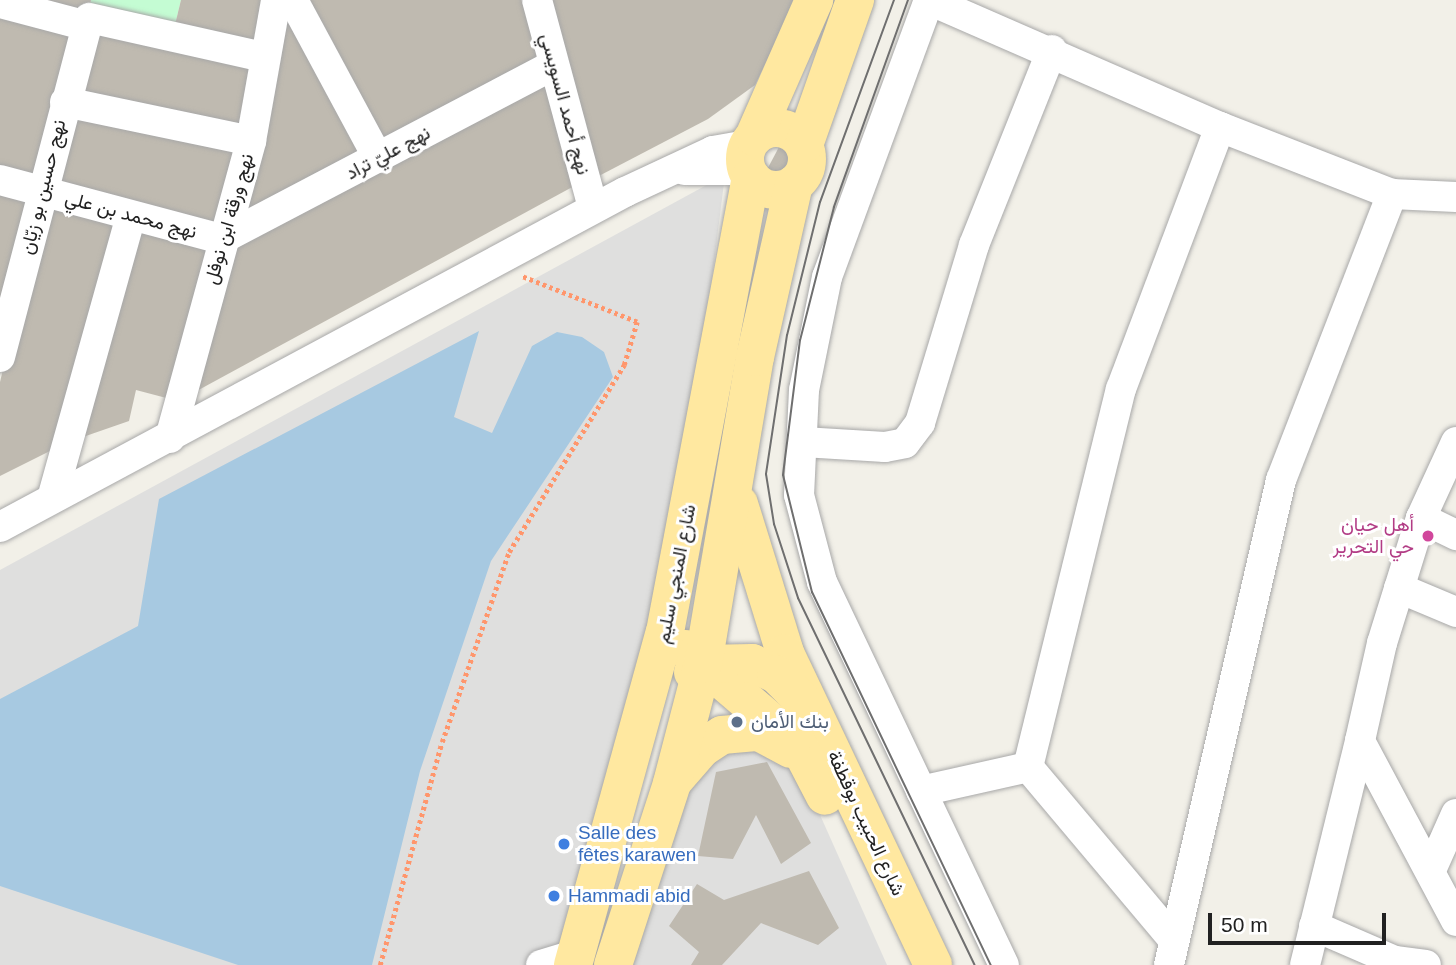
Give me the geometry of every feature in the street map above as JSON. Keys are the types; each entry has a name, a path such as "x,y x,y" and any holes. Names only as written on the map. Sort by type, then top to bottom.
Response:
{"main road":[{"name":"شارع المنجي سليم","path":"563,961 642,725 665,632 750,157 814,0"},
{"path":"613,965 672,783 703,664 755,357 794,184 805,170 804,145 855,0"},
{"path":"794,184 776,189 750,157 781,128 804,145"},
{"name":"شارع الحبيب بوقطفة","path":"734,482 767,604 821,727 933,965"},
{"name":"شارع الحبيب بوقطفة","path":"665,632 799,746 812,766 904,965"},
{"path":"642,725 703,664 752,663 776,674 821,727"},
{"path":"672,783 702,748 739,731 783,742 812,766"}],"street":[{"name":"نهج ورقة ابن نوفل","path":"170,438 222,239 251,141 268,64 264,57 276,0"},
{"path":"293,0 378,159"},
{"name":"نهج أحمد السويسي","path":"537,0 593,208"},
{"path":"1004,965 920,791 809,546 799,495 804,390 827,276 929,0 1052,50 1220,127 1392,194 1456,197"},
{"path":"0,3 264,57"},
{"name":"نهج حسين بو زيّان","path":"0,355 88,22"},
{"path":"803,442 885,447 905,443 920,423 974,245 1052,50"},
{"name":"نهج عليّ تراد","path":"222,239 553,65"},
{"path":"65,102 251,141"},
{"path":"1028,767 1121,389 1220,127"},
{"path":"0,527 53,495 170,438 593,208 713,151 750,157"},
{"name":"نهج محمد بن علي","path":"0,180 222,239"},
{"path":"1171,952 1281,480 1392,194"},
{"path":"53,495 131,216"},
{"path":"1305,965 1399,588 1421,518 1456,442"},
{"path":"1421,518 1456,535"},
{"path":"1399,588 1456,612"},
{"path":"1360,741 1433,868 1456,921"},
{"path":"920,791 1028,767"},
{"path":"1028,767 1171,952"},
{"path":"1433,868 1456,814"},
{"path":"1314,926 1395,963 1426,965"}],"path":[{"path":"380,965 442,742 509,552 624,365 637,322 488,263"}],"shaded area":[{"path":"725,175 691,447 662,620 558,965 0,965 0,570"},
{"path":"733,735 800,770 887,965 631,965 684,789"}],"green space":[{"path":"91,0 181,0 173,33 87,15"}],"water":[{"path":"479,331 454,417 492,433 532,346 557,332 582,337 604,352 613,377 491,561 420,771 372,965 238,965 0,886 0,699 138,626 159,499"}],"building":[{"path":"7,0 91,0 86,20"},
{"path":"181,0 269,0 256,53 173,33"},
{"path":"308,0 527,0 544,63 381,142"},
{"path":"549,0 797,0 755,85 708,119 595,178"},
{"path":"0,6 80,27 38,185 0,175"},
{"path":"283,8 365,154 235,226"},
{"path":"92,20 265,60 247,138 74,98"},
{"path":"547,83 576,185 193,393 228,242"},
{"path":"71,106 245,143 228,225 54,188"},
{"path":"779,147 803,160 791,183 767,170"},
{"path":"0,186 37,197 0,327"},
{"path":"44,198 123,217 68,442 0,476 0,382"},
{"path":"136,220 214,240 174,400 136,390 129,421 80,438"},
{"path":"767,762 811,843 781,864 756,815 733,859 698,856 716,772"},
{"path":"809,871 839,928 818,945 761,923 722,965 691,965 699,952 669,926 697,884 724,900"}],"tram line":[{"path":"894,0 820,202 787,335 766,474 774,524 798,598 975,965"},
{"path":"908,0 834,207 800,340 783,475 812,592 991,965"}],"place":[{"name":"أهل حيان حي التحرير","path":"1428,536"},
{"name":"بنك الأمان","path":"737,722"},
{"name":"Salle des fêtes karawen","path":"564,844"},
{"name":"Hammadi abid","path":"554,896"}]}
